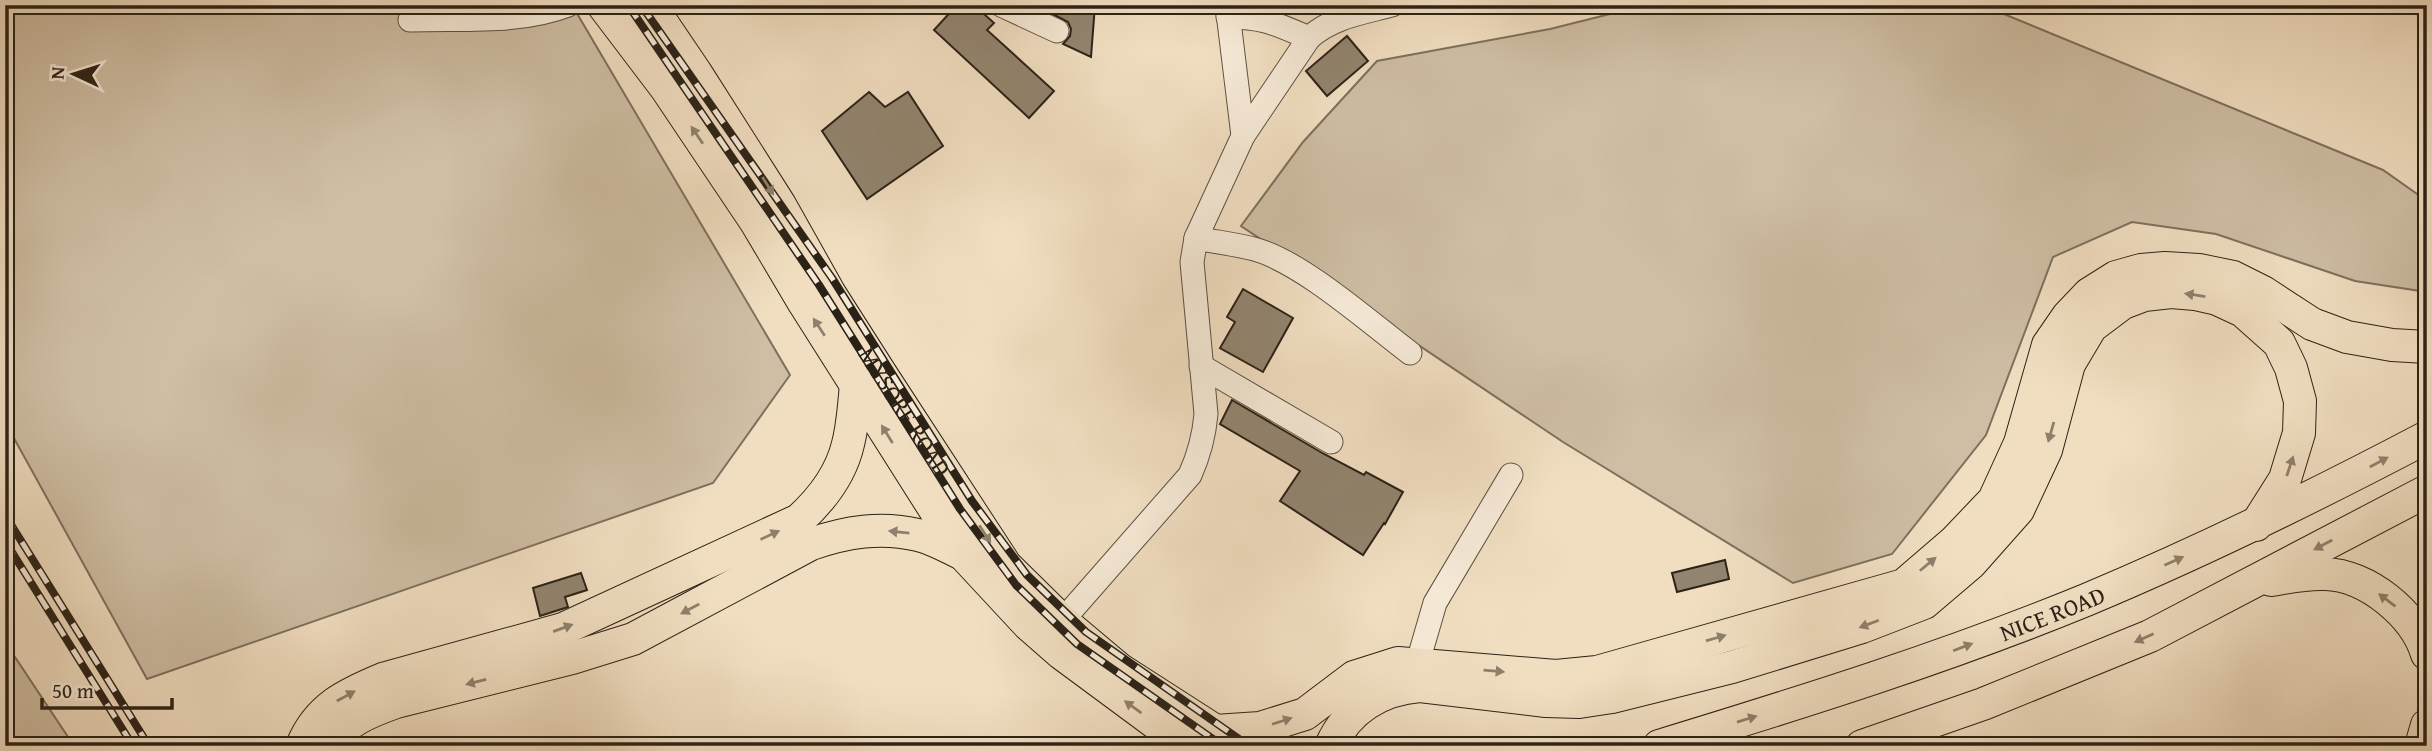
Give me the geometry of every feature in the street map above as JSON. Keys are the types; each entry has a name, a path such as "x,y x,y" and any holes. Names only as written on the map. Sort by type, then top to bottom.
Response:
{"highway":[{"name":"MYSORE ROAD","path":"603,5 666,88 756,222 868,379 1006,566 1062,621 1119,669 1214,741"},
{"name":"MYSORE ROAD","path":"650,5 780,205 830,294 868,379 963,554 994,590 1053,646 1115,694 1214,741"},
{"path":"1214,741 1305,714 1354,677 1398,663 1556,676 1597,672 1904,584 1954,542 1994,500 2020,443 2048,345 2068,316 2089,294 2116,277 2141,270 2165,268 2199,270 2233,277 2263,292 2312,324 2347,337 2392,345 2427,347"},
{"path":"1331,746 1349,718 1366,702 1401,687 1420,686 1546,701 1579,702 1612,698 1732,667 1862,627 1924,603 1971,563 2018,510 2046,450 2068,364 2091,327 2123,303 2144,295 2171,292 2217,299 2243,311 2279,342 2291,368 2300,401 2299,433 2286,479 2256,525"},
{"path":"302,746 320,715 360,688 383,679 563,629 799,520 826,491 837,471 868,379"},
{"name":"NICE ROAD","path":"1659,746 1941,656 2086,600 2256,525 2427,437"},
{"path":"1862,746 1983,704 2150,636 2427,491"},
{"path":"330,746 346,726 368,712 396,702 572,658 633,639 811,544 839,534 865,530 920,535 963,554"},
{"path":"2248,584 2328,574 2370,587 2400,610 2423,640 2427,653"},
{"path":"2421,746 2427,725"}],"street":[{"path":"410,20 502,17 541,13 568,5"},
{"path":"1001,5 1057,31"},
{"path":"1062,621 1190,475 1204,436 1206,414 1192,262 1196,238 1242,136 1309,38 1319,29 1335,20 1392,5"},
{"path":"1242,136 1228,11 1268,20 1309,38"},
{"path":"1196,238 1255,249 1283,261 1309,277 1410,353"},
{"path":"1201,366 1331,442"},
{"path":"1417,665 1435,603 1511,475"}],"shaded area":[{"path":"5,5 572,5 790,375 713,483 147,679 5,422"},
{"path":"1646,5 1982,5 2383,170 2427,201 2427,292 2355,281 2216,234 2132,222 2053,257 1986,435 1892,554 1793,583 1563,442 1241,226 1303,142 1377,61 1550,29"},
{"path":"5,642 74,746 5,746"}],"building":[{"path":"957,5 974,5 994,23 987,30 1054,91 1029,118 934,30"},
{"path":"1035,5 1095,5 1091,57 1063,44 1070,36 1068,22"},
{"path":"1347,36 1368,61 1327,96 1306,71"},
{"path":"869,92 885,107 908,92 943,146 867,199 822,131"},
{"path":"1243,289 1293,318 1263,372 1220,348 1235,322 1227,317"},
{"path":"1232,400 1324,454 1403,492 1363,555 1280,501 1300,471 1220,424"},
{"path":"1725,560 1729,579 1677,592 1672,573"},
{"path":"581,573 587,590 565,597 568,607 540,616 533,588"}],"railway":[{"path":"628,5 819,285 960,509 1016,585 1077,644 1223,746"},
{"path":"641,5 832,278 972,501 1027,575 1086,632 1249,746"},
{"path":"5,515 149,746"},
{"path":"5,541 133,746"}]}
